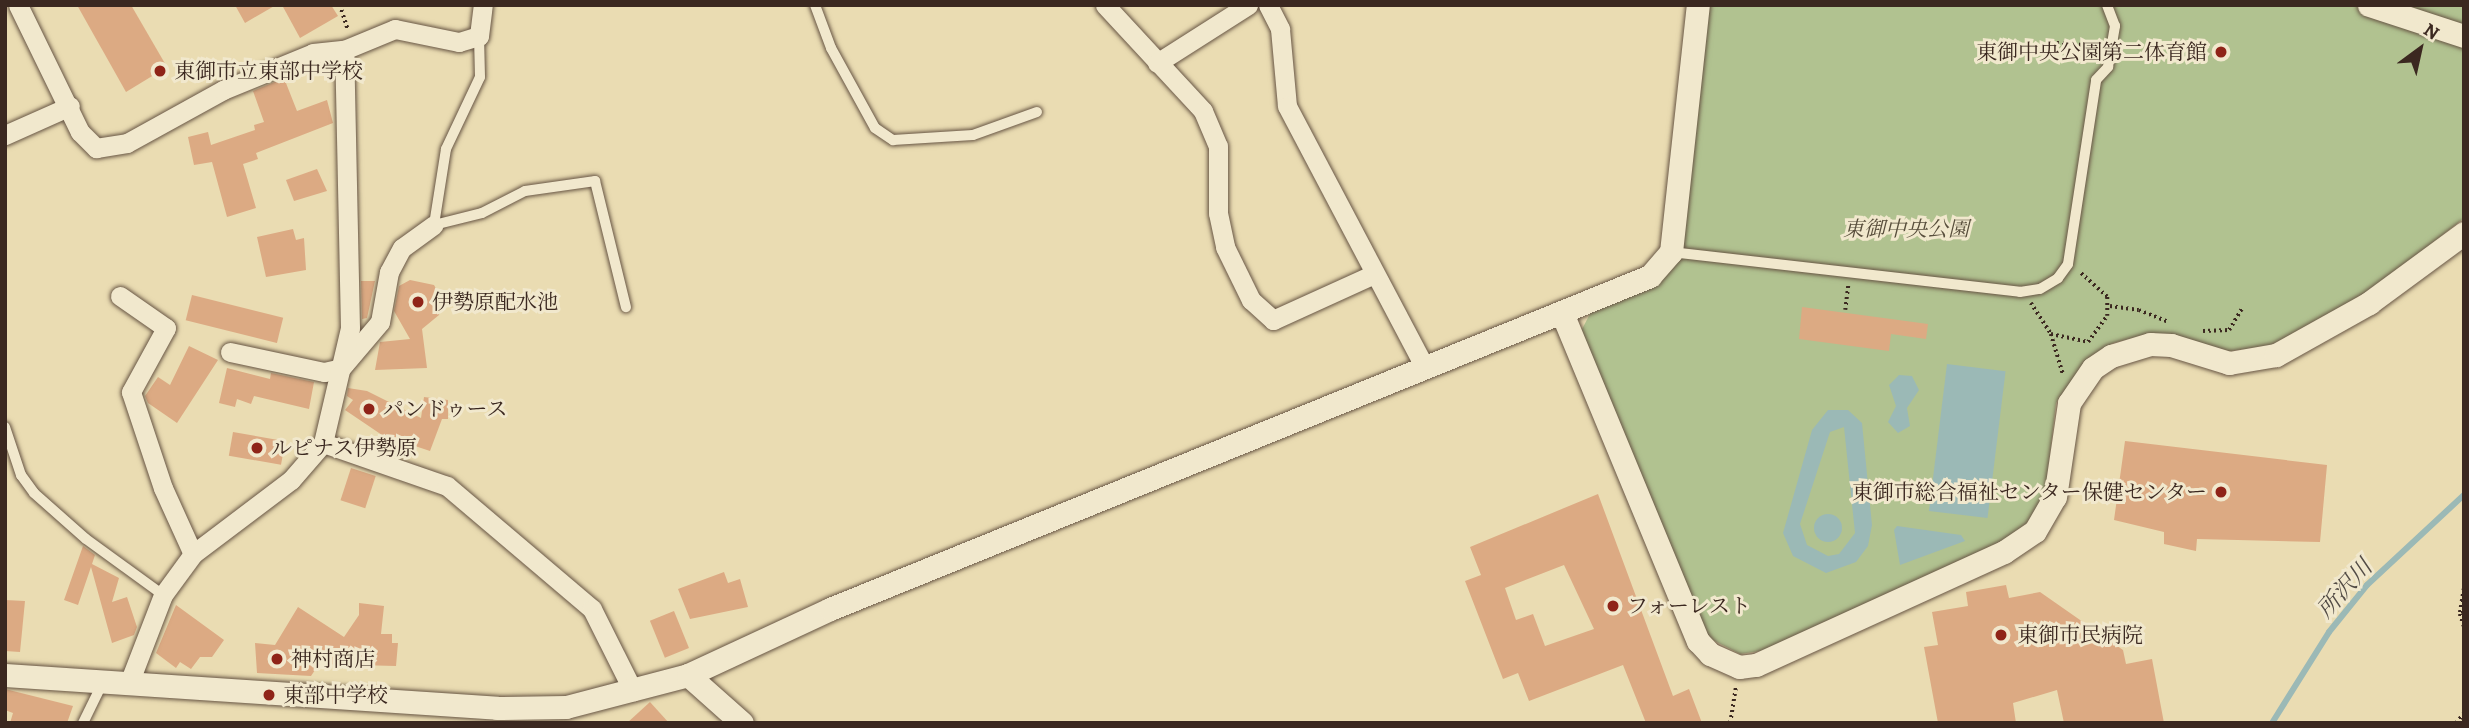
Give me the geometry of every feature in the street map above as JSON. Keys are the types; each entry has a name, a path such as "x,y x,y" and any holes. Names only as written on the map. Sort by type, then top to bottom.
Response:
{"street":[{"path":"18,5 70,106 80,132 96,148 127,143 223,90 313,53 349,47 395,29 459,42 480,36 483,5"},
{"path":"1105,5 1203,111 1218,146 1218,213 1225,247 1251,300 1273,320 1372,275"},
{"path":"1157,63 1248,5"},
{"path":"1268,5 1280,29 1287,106 1372,275 1425,368"},
{"path":"5,675 570,715 633,691 688,675 830,609 1562,313 1647,283 1671,252 1698,5"},
{"path":"2369,5 2464,36"},
{"path":"129,683 163,595 193,554 291,480 323,443 350,328 349,47"},
{"path":"5,135 70,106"},
{"path":"230,352 324,372 341,368 380,322 389,272 402,248 434,225"},
{"path":"1562,313 1698,641 1710,654 1739,667 1756,665 1992,558 2035,531 2055,497 2069,404 2079,384 2110,356 2150,344 2171,345 2229,363 2276,355 2369,303 2464,233"},
{"path":"120,296 166,328 131,392 163,488 193,554"},
{"path":"323,443 447,486 592,610 633,691"},
{"path":"688,675 742,723"}],"lane":[{"path":"815,5 831,48 875,128 894,140 973,135 1037,112"},
{"path":"1671,252 2029,290 2058,278 2068,264 2096,80 2108,67 2115,26 2107,5"},
{"path":"480,36 480,77 446,149 434,225 482,213 526,191 595,181 626,307"},
{"path":"5,428 21,475 34,493 86,539 163,595"},
{"path":"83,723 103,683"}],"path":[{"path":"340,5 349,47"},
{"path":"2057,43 2095,46"},
{"path":"2068,264 2096,285 2110,306 2139,310 2172,324"},
{"path":"1845,310 1847,286"},
{"path":"2029,290 2031,308 2051,334 2056,359 2070,383"},
{"path":"2051,334 2088,342 2110,306"},
{"path":"2196,329 2229,330 2242,308"},
{"path":"2203,331 2206,341"},
{"path":"2464,589 2460,614 2464,626"},
{"path":"1731,723 1739,667"},
{"path":"2456,723 2464,713"}],"green space":[{"name":"東御中央公園","path":"1708,5 2464,5 2464,218 2360,300 2271,346 2221,352 2149,334 2113,343 2085,362 2056,403 2046,487 2038,513 2007,540 1767,650 1740,654 1705,636 1581,331 1591,312 1658,281"}],"water":[{"path":"1947,364 2006,371 1988,518 1929,511"},
{"path":"1899,375 1912,376 1919,390 1907,408 1910,426 1898,433 1888,422 1896,406 1889,385"},
{"path":"1828,410 1848,410 1862,423 1872,525 1868,546 1856,562 1826,573 1793,556 1783,533 1812,430","holes":["1844,427 1855,533 1839,554 1828,556 1807,545 1800,524 1830,432"]},
{"path":"1828,514 1838,518 1842,528 1838,538 1828,542 1818,538 1814,528 1818,518"},
{"path":"1897,526 1961,535 1965,541 1900,565 1894,530"}],"building":[{"name":"東御市立東部中学校","path":"77,5 131,5 167,67 126,92"},
{"path":"235,5 276,5 245,23"},
{"path":"282,5 331,5 338,16 300,38"},
{"path":"284,78 297,111 327,100 333,123 256,153 258,159 243,164 256,208 227,217 212,162 194,165 188,137 208,132 211,145 255,130 254,125 264,122 253,91"},
{"path":"317,169 327,191 294,201 286,180"},
{"path":"293,229 296,240 304,238 306,270 266,277 257,237"},
{"path":"410,280 434,285 442,299 439,315 422,329 427,368 375,370 380,342 410,339 394,311 399,286"},
{"path":"361,281 375,281 367,318 362,319"},
{"path":"192,295 283,318 277,343 186,320"},
{"path":"1802,307 1928,324 1926,339 1891,334 1889,351 1799,339"},
{"path":"189,346 218,360 177,423 148,403 145,396 158,377 170,385"},
{"path":"227,368 270,379 271,373 314,382 309,409 254,396 251,404 237,399 235,407 219,403"},
{"path":"348,388 367,391 421,418 424,397 448,400 448,419 442,419 430,451 382,435 345,410 353,400 347,396"},
{"name":"ルピナス伊勢原","path":"233,432 285,441 281,465 229,456"},
{"name":"東御市総合福祉センター保健センター","path":"2125,441 2327,465 2320,542 2197,539 2196,551 2164,544 2164,532 2114,520"},
{"path":"351,468 376,476 365,508 340,500"},
{"name":"フォーレスト","path":"1598,494 1673,696 1689,689 1702,723 1646,723 1623,665 1529,701 1518,673 1503,679 1465,581 1481,575 1470,547","holes":["1564,565 1594,629 1545,646 1533,614 1516,620 1505,588"]},
{"path":"83,546 95,555 92,564 119,578 112,602 127,597 137,627 134,635 112,643 91,567 78,605 64,600"},
{"path":"724,572 728,583 740,579 748,607 690,619 678,589"},
{"name":"東御市民病院","path":"2006,585 2009,598 2040,592 2123,650 2126,664 2152,659 2164,723 2064,723 2057,690 2013,703 2016,723 1938,723 1924,647 1938,645 1932,612 1968,606 1966,592"},
{"path":"5,600 25,601 20,652 5,651"},
{"path":"359,603 384,606 381,634 392,634 392,643 398,643 396,666 319,664 311,676 257,673 255,643 275,645 298,607 344,637 359,615"},
{"path":"176,605 224,640 212,657 200,657 191,669 180,662 176,668 156,653"},
{"path":"674,611 689,648 665,658 650,621"},
{"path":"5,689 73,706 67,723 10,723 13,713 5,710"},
{"path":"650,702 669,723 627,723"}],"waterway":[{"name":"所沢川","path":"2272,723 2329,632 2367,585 2464,495"}],"place":[{"name":"東御中央公園第二体育館","path":"2221,52"},
{"name":"東御市立東部中学校","path":"160,71"},
{"name":"伊勢原配水池","path":"418,302"},
{"name":"パンドゥース","path":"369,409"},
{"name":"ルピナス伊勢原","path":"257,448"},
{"name":"東御市総合福祉センター保健センター","path":"2221,492"},
{"name":"フォーレスト","path":"1613,606"},
{"name":"東御市民病院","path":"2001,635"},
{"name":"神村商店","path":"277,659"},
{"name":"東部中学校","path":"269,695"}]}
